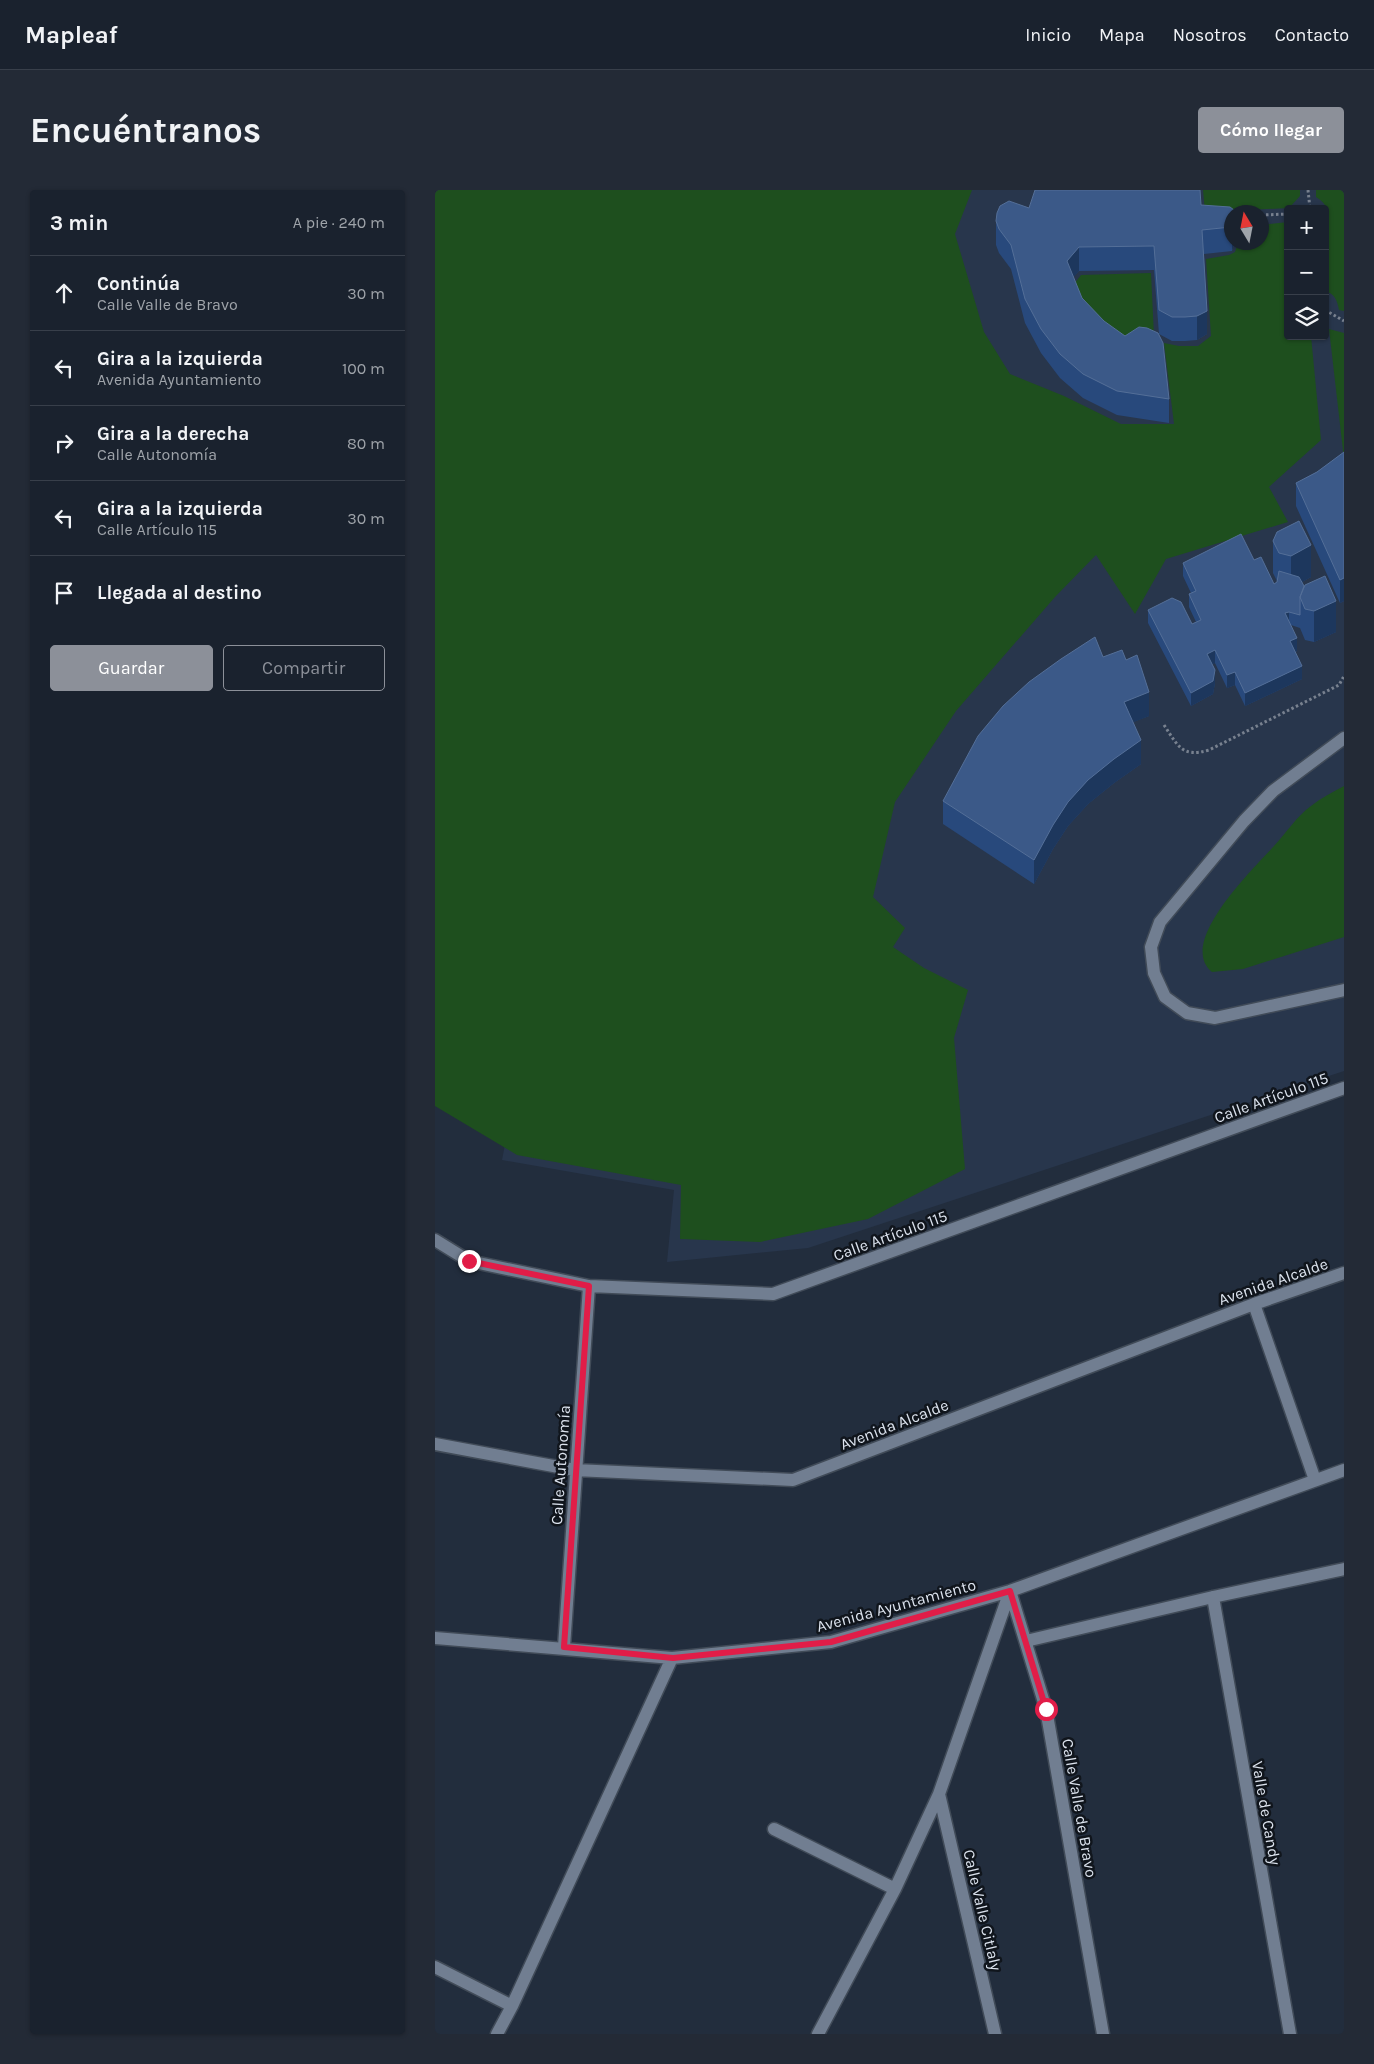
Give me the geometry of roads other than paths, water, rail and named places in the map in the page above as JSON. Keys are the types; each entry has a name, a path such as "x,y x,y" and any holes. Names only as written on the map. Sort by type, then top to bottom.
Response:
{"street":[{"path":"1344,738 1273,790 1243,821 1160,922 1151,947 1154,973 1165,997 1187,1012 1215,1018 1344,990"},
{"name":"Calle Artículo 115","path":"435,1240 469,1261 589,1286 773,1294 1344,1088"},
{"name":"Avenida Alcalde","path":"435,1444 575,1470 793,1480 1254,1304 1344,1273"},
{"name":"Calle Autonomía","path":"564,1647 589,1286"},
{"path":"1254,1304 1315,1480"},
{"name":"Avenida Ayuntamiento","path":"435,1638 564,1647 673,1658 831,1642 1010,1591 1344,1470"},
{"path":"1026,1640 1344,1569"},
{"path":"818,2034 895,1889 939,1794 1010,1591"},
{"name":"Calle Valle de Bravo","path":"1010,1591 1046,1709 1103,2034"},
{"name":"Valle de Candy","path":"1213,1597 1290,2034"},
{"path":"497,2034 512,2006 673,1658"},
{"name":"Calle Valle Citlaly","path":"939,1794 995,2034"},
{"path":"775,1829 895,1889"},
{"path":"435,1966 512,2006"}]}
